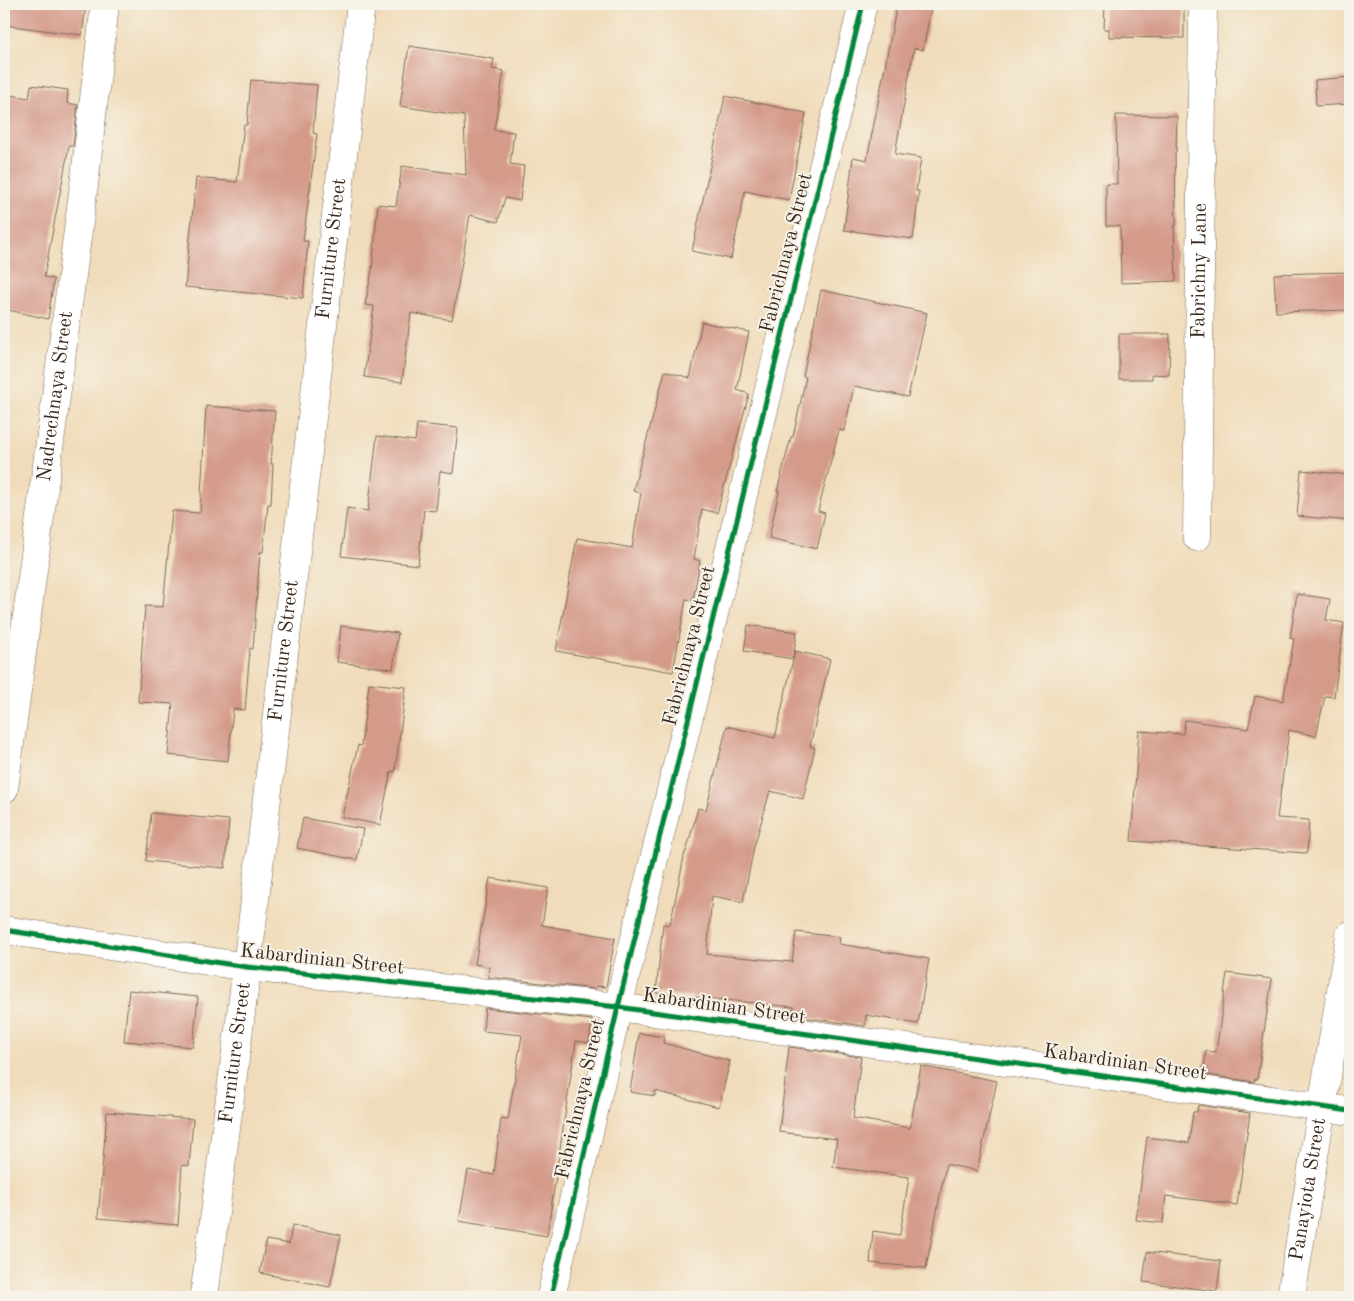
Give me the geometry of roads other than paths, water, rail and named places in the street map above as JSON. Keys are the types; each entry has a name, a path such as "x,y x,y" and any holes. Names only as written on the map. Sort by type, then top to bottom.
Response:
{"street":[{"name":"Nadrechnaya Street","path":"4,789 83,195 105,4"},
{"name":"Furniture Street","path":"204,1297 247,967 361,4"},
{"name":"Fabrichnaya Street","path":"552,1297 618,1007 863,4"},
{"name":"Fabrichny Lane","path":"1197,537 1203,4"},
{"name":"Kabardinian Street","path":"4,930 247,967 618,1007 1350,1111"},
{"name":"Panayiota Street","path":"1291,1297 1350,934"}]}
